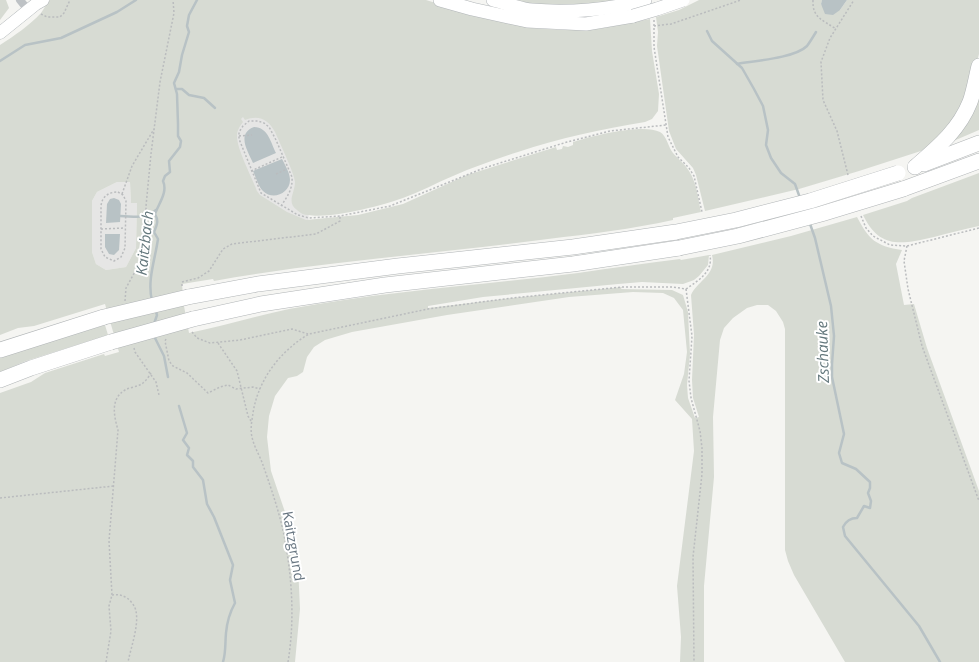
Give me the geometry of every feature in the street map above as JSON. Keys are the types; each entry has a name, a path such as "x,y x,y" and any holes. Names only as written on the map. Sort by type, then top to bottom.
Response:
{"highway":[{"path":"915,167 945,140 960,122 970,101 979,66"},
{"path":"0,350 30,339 104,317 188,297 258,284 398,266 573,247 676,232 736,220 810,201 898,173 979,143"},
{"path":"0,380 111,342 191,324 261,304 385,285 573,264 679,248 738,236 821,214 903,189 979,160"}],"main road":[{"path":"440,0 472,9 527,21 586,24 631,10 644,0"},
{"path":"493,0 531,10 657,9 683,0"},
{"path":"0,33 35,3"}],"street":[{"path":"20,0 35,3"}],"path":[{"path":"35,3 39,13 47,17 56,18 60,17 64,13 70,0"},
{"path":"125,304 124,298 126,288 142,259 146,247 146,206 160,82 174,13 173,0"},
{"path":"702,212 694,176 673,148 668,137 654,47 654,26 671,24 741,0"},
{"path":"813,0 812,8 815,15 836,29"},
{"path":"848,175 837,131 823,100 821,87 821,62 830,38 854,0"},
{"path":"281,206 288,195 292,178 269,127 258,121 249,122 240,129 238,136 261,193 281,206 303,218 340,216 390,206 484,168 567,142 610,131 666,125"},
{"path":"122,194 132,166 155,128"},
{"path":"238,136 252,136"},
{"path":"251,171 283,157"},
{"path":"276,174 288,168"},
{"path":"118,192 122,194 126,201 125,228 125,248 120,257 114,261 109,259 102,253 101,249 101,206 102,200 111,193 118,192"},
{"path":"182,282 198,278 209,271 223,249 232,244 316,234 340,220 340,216"},
{"path":"861,216 866,228 873,236 890,245 907,246 979,228"},
{"path":"101,229 125,228"},
{"path":"907,246 904,262 908,289 922,346 979,501"},
{"path":"251,422 255,400 265,376 298,340 309,334 428,309 512,298 622,287 673,287 686,289 700,280 710,267 710,255"},
{"path":"686,289 692,336 689,381 691,398 700,431 702,448 702,474 693,558 694,662"},
{"path":"191,324 197,338 210,343 240,340 292,329 309,334"},
{"path":"164,341 169,362 173,366 187,373 208,393 228,385 236,389 253,387 260,389"},
{"path":"218,343 237,371 248,416 251,422"},
{"path":"133,345 135,352 156,382 159,395"},
{"path":"106,662 111,631 109,606 112,595 109,541 118,430 114,405 117,397 124,390 143,383 151,373"},
{"name":"Kaitzgrund","path":"251,422 252,437 275,498 284,534 290,571 293,604 291,644 288,662"},
{"path":"0,498 114,486"},
{"path":"112,595 123,596 133,604 136,610 135,629 128,662"}],"shaded area":[{"path":"0,0 6,0 9,8 0,20"},
{"path":"50,0 426,0 481,17 531,28 562,30 598,29 650,19 652,51 659,94 658,111 652,119 645,122 581,134 549,142 477,166 394,201 356,211 317,216 305,215 299,212 292,204 295,186 294,178 275,132 267,121 259,118 250,118 245,120 243,117 241,119 243,122 238,130 237,136 239,149 260,195 287,212 306,220 358,215 403,204 467,175 556,147 557,150 562,149 563,146 568,147 573,145 573,142 617,131 642,129 652,130 662,134 673,153 686,166 692,176 696,186 701,212 673,218 673,220 611,231 297,268 214,281 213,279 182,284 189,333 289,309 361,297 578,273 709,255 708,265 699,276 694,280 683,284 642,282 618,284 483,297 428,306 428,308 622,287 621,289 672,290 683,295 688,312 690,354 687,385 688,398 695,418 699,417 693,398 692,380 694,335 691,295 712,268 712,255 791,236 857,217 865,231 874,241 902,250 896,264 904,305 914,304 927,348 979,491 979,662 845,662 794,575 785,550 785,329 783,322 776,311 768,305 757,305 747,308 733,318 724,328 720,340 713,417 714,477 704,586 704,662 680,662 681,637 677,586 694,451 692,419 675,400 684,374 687,352 683,310 674,298 663,293 633,292 569,297 447,315 352,332 325,340 314,347 307,357 303,372 297,376 288,378 275,396 269,416 267,437 271,471 285,512 294,554 298,565 300,609 295,662 0,662 0,393 31,382 45,373 104,354 105,356 119,352 105,304 34,326 18,328 0,335 0,45 32,22 41,13","holes":["117,182 130,182 131,203 137,203 136,248 126,267 106,270 96,264 92,252 92,201 97,192"]},
{"path":"511,0 622,0 595,4 552,5 525,3"},
{"path":"699,0 822,0 821,5 840,10 847,0 979,0 979,54 968,95 952,126 924,150 799,189 705,211 693,168 676,149 669,131 657,46 658,32 656,17 679,10"},
{"path":"822,0 847,0 840,10 833,15 825,14 821,4"},
{"path":"979,87 979,130 951,142"},
{"path":"248,114 276,119 309,207 308,230 266,210 233,142 234,115"},
{"path":"254,127 263,130 266,133 271,140 276,153 253,163 246,148 244,138 249,130"},
{"path":"282,159 289,175 289,185 284,192 280,194 267,194 260,187 253,171"},
{"path":"979,173 979,226 922,240 893,242 884,239 877,234 863,215 907,201"},
{"path":"117,182 130,182 131,203 137,203 136,248 126,267 106,270 96,264 92,252 92,201 97,192"},
{"path":"114,198 119,200 121,204 120,222 106,223 107,204 110,199"},
{"path":"105,234 120,234 119,250 114,255 109,254 105,247"},
{"path":"105,325 108,335 26,361 0,372 0,356"}],"waterway":[{"path":"0,61 25,45 61,38 117,12 136,0"},
{"name":"Kaitzbach","path":"152,301 150,285 158,239 154,232 157,223 155,214 164,193 163,181 165,176 170,172 169,161 180,147 181,141 178,136 177,94 174,83 179,72 182,55 189,32 187,26 189,15 197,0"},
{"name":"Zschauke","path":"707,31 712,41 742,68 754,89 763,106 768,130 766,145 771,158 781,173 795,184 800,198"},
{"path":"737,64 784,56 801,50 807,46 816,32"},
{"path":"176,89 182,89 189,95 204,98 215,108"},
{"path":"120,216 144,216 156,210"},
{"name":"Zschauke","path":"809,221 815,238 831,306 834,336 832,377 844,434 839,453 842,463 856,469 870,482 868,493 871,501 870,508 864,506 857,518 850,519 845,523 843,527 845,536 919,626 940,662"},
{"name":"Kaitzbach","path":"154,324 157,315 155,309"},
{"name":"Kaitzbach","path":"154,336 164,356 168,377"},
{"name":"Kaitzbach","path":"179,406 187,433 183,440 189,448 187,455 193,461 193,467 203,480 207,504 214,517 233,565 230,580 235,603 227,625 223,662"}]}
